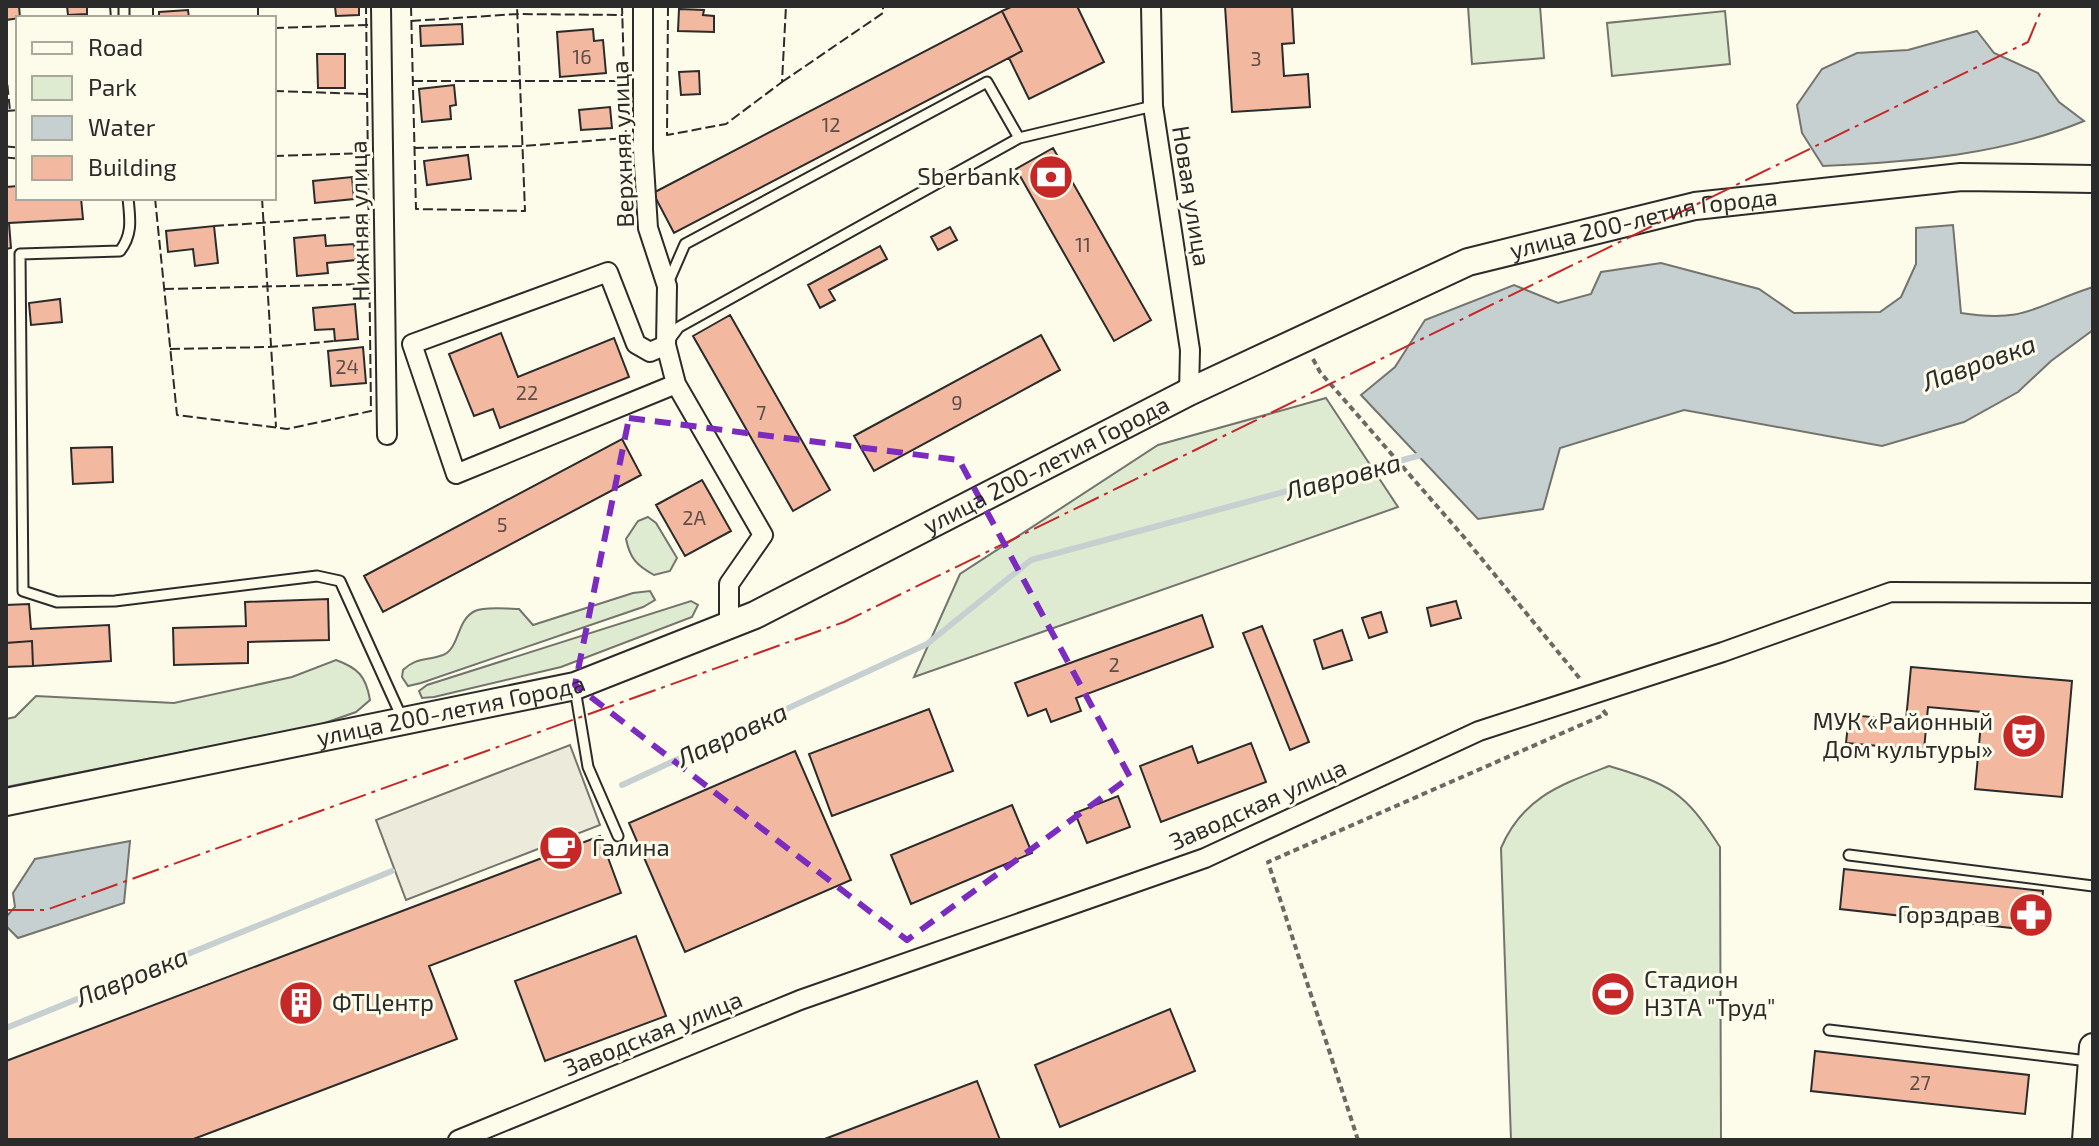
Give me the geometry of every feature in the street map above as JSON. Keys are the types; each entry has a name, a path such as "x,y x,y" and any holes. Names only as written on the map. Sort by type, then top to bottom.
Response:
{"street":[{"name":"Нижняя улица","path":"381,6 387,435"},
{"name":"Верхняя улица","path":"643,6 643,150 648,228 667,286 666,345 676,384 763,535 729,584 729,627"},
{"name":"Новая улица","path":"1151,6 1153,106 1190,350 1189,392"},
{"name":"улица 200-летия Города","path":"6,802 575,686 729,627 1189,392 1468,262 1695,206 1961,177 2093,179"},
{"path":"666,345 650,352 636,344 608,272 412,344 456,474 676,384"},
{"name":"Заводская улица","path":"458,1140 800,1000 1205,858 1479,731 1891,592 2093,593"},
{"path":"2086,1140 2092,1054"}],"lane":[{"path":"667,286 685,244 987,82 1019,138"},
{"path":"666,345 679,327 1019,138 1153,106"},
{"path":"128,200 129,240 120,251 20,254 23,591 57,602 115,601 317,576 340,581 403,721"},
{"path":"575,686 588,767 618,836"},
{"path":"1849,855 2093,886"},
{"path":"1829,1030 2092,1054"}],"path":[{"path":"1304,338 1320,372 1463,536 1606,714 1268,862 1358,1140"}],"highlighted area":[{"path":"629,418 959,460 1130,777 907,940 575,685"}],"green space":[{"path":"1468,6 1540,6 1544,58 1472,64"},
{"path":"1725,11 1730,64 1612,76 1607,23"},
{"path":"1326,398 1398,507 914,677 960,574 1158,445"},
{"path":"648,517 656,523 677,558 670,571 654,575 635,560 626,539 638,521"},
{"path":"650,591 655,600 643,607 421,683 408,686 402,677 403,670 412,663 448,651 464,621 480,609 519,609 533,625 633,593"},
{"path":"691,601 698,605 692,617 561,667 434,697 422,698 419,691 427,685"},
{"path":"336,660 355,670 366,685 370,700 356,712 319,725 6,787 6,719 15,717 36,696 174,703 292,677"},
{"name":"Стадион НЗТА \"Труд\"","path":"1609,766 1662,785 1674,793 1696,813 1720,847 1721,1140 1511,1140 1501,848 1520,816 1545,795"}],"shaded area":[{"path":"570,745 600,825 406,900 376,820"}],"water":[{"path":"1977,31 1994,53 2038,73 2059,102 2084,121 2021,142 1956,155 1823,166 1802,133 1797,105 1822,69 1857,53 1908,50"},
{"path":"1953,225 1961,313 1983,316 2016,314 2093,287 2093,330 2051,361 2018,392 1964,422 1882,446 1684,410 1560,448 1543,509 1478,519 1361,395 1395,367 1425,320 1514,285 1558,303 1591,294 1601,272 1661,263 1759,289 1794,313 1880,312 1901,297 1916,264 1916,228"},
{"path":"130,841 124,903 18,938 6,926 6,917 15,907 13,893 35,859"}],"building":[{"path":"6,6 19,6 20,16 6,20"},
{"path":"67,6 87,6 87,14 68,15"},
{"path":"335,6 359,6 359,15 336,16"},
{"path":"1013,6 1077,6 1104,62 1029,99 1009,58 1022,51 1002,11"},
{"path":"1225,6 1292,6 1294,43 1282,44 1284,76 1308,74 1310,107 1232,112"},
{"path":"679,9 704,10 703,15 714,16 714,32 678,31"},
{"path":"188,10 189,16 159,16 159,12"},
{"path":"1002,11 1022,51 674,233 653,193"},
{"path":"462,24 463,44 421,46 420,26"},
{"path":"593,29 594,41 603,40 606,73 560,77 557,32"},
{"path":"317,54 345,54 345,88 318,88"},
{"path":"699,71 700,94 681,95 679,72"},
{"path":"454,85 456,105 450,106 451,119 422,122 419,89"},
{"path":"610,107 612,128 581,130 579,110"},
{"path":"1053,148 1151,320 1114,341 1016,169"},
{"path":"468,155 471,179 427,185 424,161"},
{"path":"352,177 354,199 315,203 313,181"},
{"path":"16,186 16,200 81,200 83,219 9,223 11,248 6,249 6,187"},
{"path":"214,226 218,263 195,266 193,249 168,252 166,231"},
{"path":"950,227 957,240 938,250 931,237"},
{"path":"325,235 326,246 354,244 356,260 327,263 328,273 297,276 294,238"},
{"path":"880,246 887,259 829,290 835,300 820,308 808,285"},
{"path":"60,299 62,322 31,325 29,303"},
{"path":"355,304 358,339 335,341 334,329 315,330 313,308"},
{"path":"730,315 830,490 793,511 693,336"},
{"path":"501,333 518,377 614,338 629,377 500,428 493,409 474,416 449,354"},
{"path":"1041,335 1060,370 874,471 854,436"},
{"path":"363,347 366,383 331,386 328,351"},
{"path":"622,439 641,475 383,612 364,576"},
{"path":"112,447 113,482 73,484 71,448"},
{"path":"702,480 731,531 685,556 656,505"},
{"path":"328,599 329,640 248,642 248,663 174,665 173,628 246,626 245,602"},
{"path":"1456,601 1461,618 1431,626 1427,608"},
{"path":"29,604 31,629 109,625 111,661 33,666 32,641 6,643 6,605"},
{"path":"1381,612 1387,632 1369,638 1362,618"},
{"path":"1202,615 1213,647 1076,698 1081,711 1051,722 1046,709 1028,716 1015,683"},
{"path":"1262,626 1309,742 1290,750 1243,633"},
{"path":"1342,630 1352,660 1323,669 1314,640"},
{"path":"32,641 33,666 6,667 6,643"},
{"name":"МУК «Районный Дом культуры»","path":"1911,667 2072,681 2062,797 1975,789 1982,712 1928,707 1924,750 1846,743 1849,715 1906,720"},
{"path":"929,709 953,771 832,816 809,754"},
{"path":"1251,743 1266,782 1161,822 1140,766 1192,746 1198,763"},
{"path":"795,751 851,880 685,952 629,823"},
{"path":"1118,796 1130,827 1087,843 1075,813"},
{"path":"1012,805 1032,853 911,904 891,855"},
{"name":"ФТЦентр","path":"600,836 621,893 429,966 457,1039 191,1140 6,1140 6,1061"},
{"path":"1844,869 2043,891 2039,931 1840,909"},
{"path":"636,936 666,1016 545,1061 515,981"},
{"path":"1170,1009 1195,1071 1060,1127 1035,1065"},
{"path":"1815,1051 2029,1075 2025,1114 1811,1091"},
{"path":"977,1081 1000,1140 822,1140"}],"waterway":[{"name":"Лавровка","path":"622,785 927,644 1031,560 1425,454"},
{"name":"Лавровка","path":"6,1028 392,871"}],"fence":[{"path":"110,6 111,16"},
{"path":"153,6 153,16"},
{"path":"258,6 258,16"},
{"path":"155,200 177,415 287,429 371,411 366,6"},
{"path":"411,6 416,209 525,211 517,6"},
{"path":"414,148 523,146 626,138 622,6"},
{"path":"668,6 667,135 726,124 782,82 786,6"},
{"path":"782,82 883,13 883,6"},
{"path":"912,6 930,6"},
{"path":"411,21 517,14 623,15"},
{"path":"276,28 368,25"},
{"path":"6,71 10,111"},
{"path":"413,81 624,81"},
{"path":"276,91 367,94"},
{"path":"6,111 16,110"},
{"path":"276,156 368,153"},
{"path":"262,200 276,427"},
{"path":"214,226 367,216"},
{"path":"164,289 368,284"},
{"path":"170,349 269,347 335,341"}],"power":[{"path":"6,910 46,910 844,622 2028,42 2043,6"}],"place":[{"name":"Sberbank","path":"1051,177"},
{"name":"МУК «Районный Дом культуры»","path":"2024,736"},
{"name":"Галина","path":"561,848"},
{"name":"Горздрав","path":"2031,915"},
{"name":"Стадион НЗТА \"Труд\"","path":"1613,994"},
{"name":"ФТЦентр","path":"301,1003"}]}
